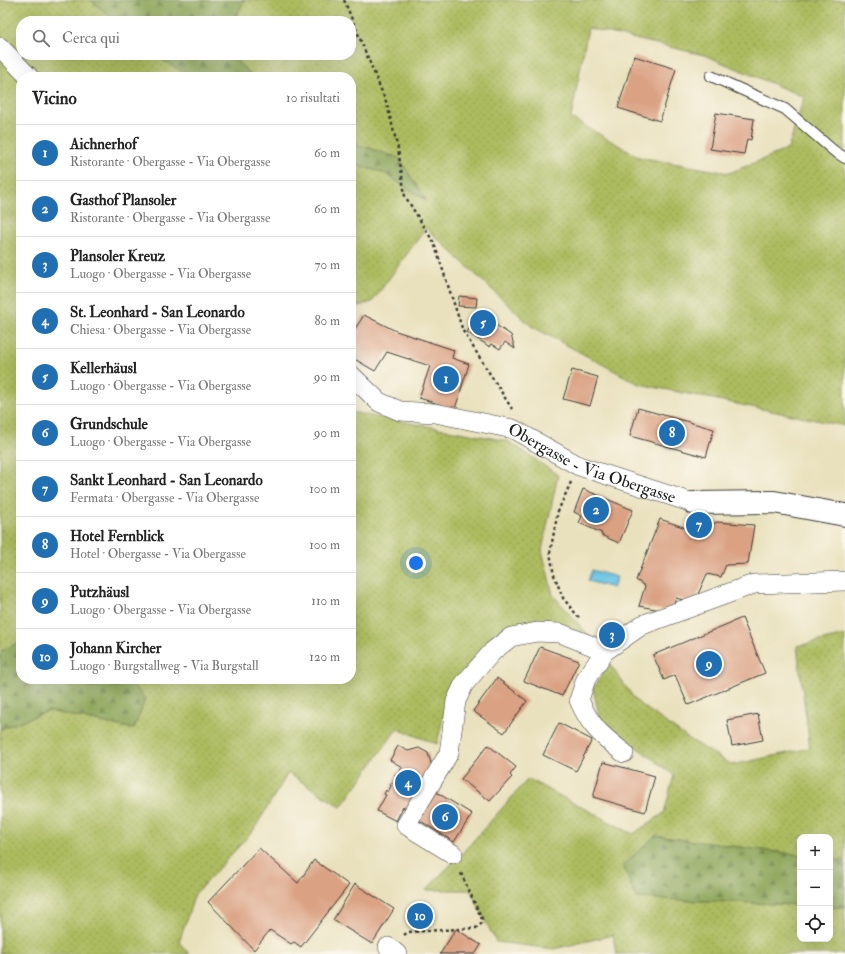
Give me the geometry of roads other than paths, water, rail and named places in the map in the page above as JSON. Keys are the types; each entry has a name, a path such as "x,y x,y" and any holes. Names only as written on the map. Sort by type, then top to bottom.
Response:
{"street":[{"path":"0,47 24,72"},
{"name":"Obergasse - Via Obergasse","path":"356,380 379,402 400,411 436,413 513,429 579,466 693,503 774,502 845,515"},
{"path":"624,753 598,731 586,717 579,700 586,679 605,651 642,625 754,584 828,581 845,582"},
{"path":"453,854 406,825 449,753 456,701 464,684 493,651 511,637 537,632 560,633 605,651"}],"lane":[{"path":"711,76 785,109 834,151 845,158"}],"water":[{"path":"592,570 617,577 613,588 588,581"}],"place":[{"name":"Kellerhäusl","path":"483,323"},
{"name":"Aichnerhof","path":"446,379"},
{"name":"Hotel Fernblick","path":"672,433"},
{"name":"Gasthof Plansoler","path":"596,510"},
{"name":"Sankt Leonhard - San Leonardo","path":"699,525"},
{"name":"Plansoler Kreuz","path":"612,635"},
{"name":"Putzhäusl","path":"709,664"},
{"name":"St. Leonhard - San Leonardo","path":"408,783"},
{"name":"Grundschule","path":"445,817"},
{"name":"Johann Kircher","path":"420,916"}]}
